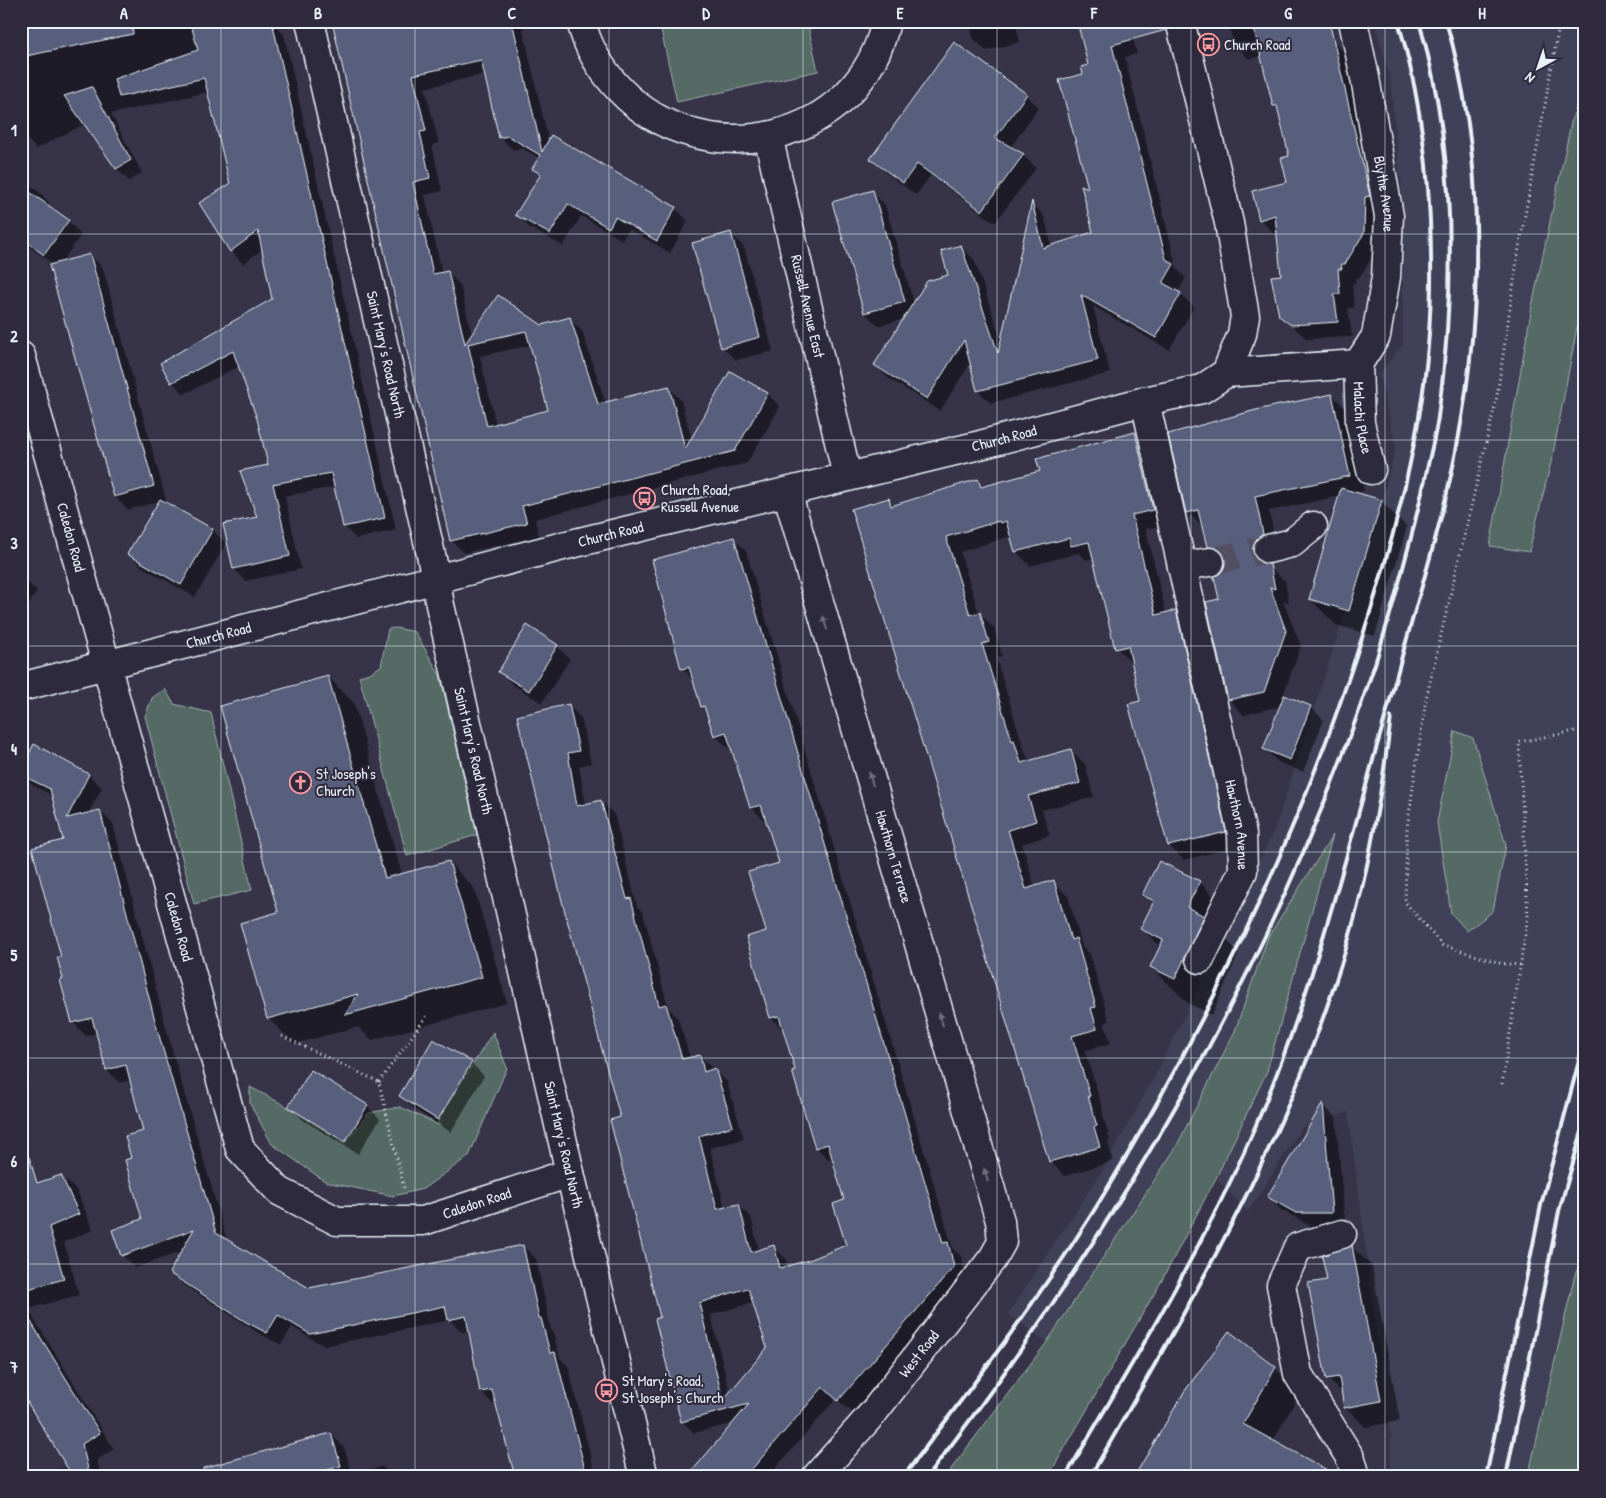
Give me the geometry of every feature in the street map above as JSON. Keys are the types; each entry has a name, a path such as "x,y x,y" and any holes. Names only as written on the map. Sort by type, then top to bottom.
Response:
{"street":[{"name":"Saint Mary's Road North","path":"310,21 436,579 440,605 570,1173 644,1477"},
{"path":"582,21 596,59 610,79 633,103 654,118 688,133 718,139 744,140 785,132 814,119 845,94 872,58 886,21"},
{"path":"1180,21 1229,223 1245,316 1242,334 1226,373"},
{"name":"Blythe Avenue","path":"1352,21 1365,78 1389,216 1386,277 1376,336 1358,364"},
{"name":"Russell Avenue East","path":"768,136 847,476"},
{"name":"Caledon Road","path":"21,356 240,1149 279,1191 337,1220 422,1221 570,1173"},
{"name":"Church Road","path":"21,687 436,579 847,476 980,445 1145,401 1202,389 1226,373 1358,364"},
{"name":"Malachi Place","path":"1358,364 1360,423 1371,470"},
{"name":"Hawthorn Avenue","path":"1145,401 1242,834 1243,871 1200,960"},
{"name":"Hawthorn Terrace","path":"787,492 1000,1221"},
{"path":"1268,549 1292,543 1313,526"},
{"path":"1182,566 1210,562"},
{"name":"West Road","path":"816,1477 873,1413 993,1258 1002,1242 1000,1221"},
{"path":"1342,1234 1298,1247 1282,1284 1298,1374 1351,1459 1356,1477"}],"path":[{"path":"1520,966 1500,963 1442,945 1406,902 1407,828 1426,699 1497,396 1518,254 1560,21"},
{"path":"1502,1084 1528,916 1519,742 1585,729"},
{"path":"412,1221 380,1082 428,1014"},
{"path":"282,1036 380,1082"}],"shaded area":[{"path":"1374,21 1585,21 1585,1459 1579,1477 1391,1477 1391,1438 1348,1112 1302,1127 1248,1212 1216,1178 1267,1071 1332,837 1268,937 1235,1031 1175,1149 1047,1342 1008,1314 1106,1165 1159,1068 1275,828 1382,500 1396,447 1379,374 1403,345 1403,205 1390,77"}],"green space":[{"path":"659,21 807,21 818,71 677,102"},
{"path":"1585,83 1585,285 1553,454 1529,552 1490,546 1532,306 1572,119"},
{"path":"396,628 415,632 440,675 477,835 407,856 359,676 370,673 381,666 388,629"},
{"path":"165,689 174,704 211,713 252,890 194,904 145,716 152,698"},
{"path":"1455,731 1473,738 1506,845 1493,911 1467,931 1451,913 1437,823"},
{"path":"1333,835 1267,1071 1216,1178 1161,1282 1048,1477 945,1477 1047,1342 1175,1149 1235,1031 1268,937"},
{"path":"493,1032 507,1068 469,1156 423,1189 393,1196 326,1182 272,1144 250,1104 250,1087 288,1107 345,1142 369,1113 400,1107 439,1125 438,1120"},
{"path":"1585,1247 1585,1459 1579,1477 1528,1477 1574,1278"}],"building":[{"path":"21,21 132,21 133,34 21,57"},
{"path":"190,21 272,21 385,518 343,527 331,473 273,484 290,556 233,569 223,524 257,517 240,471 268,465 257,419 233,351 171,383 160,363 272,299 258,231 230,252 199,203 230,184 204,78 119,97 114,79 198,50"},
{"path":"332,21 512,21 542,152 551,135 676,207 657,241 615,217 609,228 568,204 550,234 515,215 541,174 532,169 540,155 508,136 499,138 481,60 413,75 426,131 420,132 430,178 413,182 433,274 448,271 465,344 498,295 542,325 570,317 598,404 669,386 685,449 730,371 768,393 735,451 522,506 527,523 450,541","holes":["526,331 548,410 487,426 468,344"]},
{"path":"1077,21 1165,21 1166,30 1112,45 1166,259 1174,264 1163,283 1181,293 1156,338 1081,295 1098,360 977,391 964,340 927,399 874,365 927,281 948,275 941,251 961,245 998,353 1032,201 1043,248 1093,232 1081,185 1088,188 1059,80 1083,74 1081,67 1088,65"},
{"path":"1252,21 1329,21 1370,196 1365,197 1364,233 1345,264 1341,264 1342,269 1338,269 1340,294 1334,294 1338,322 1291,325 1279,316 1271,276 1281,275 1275,215 1259,220 1252,191 1287,182 1281,158 1289,156 1277,106 1273,106"},
{"path":"954,42 1027,94 995,138 1024,154 982,211 917,164 903,183 870,159"},
{"path":"92,87 131,160 116,169 64,96"},
{"path":"21,186 69,220 44,255 21,238"},
{"path":"873,190 905,302 864,313 832,202"},
{"path":"731,232 760,337 721,348 692,243"},
{"path":"90,254 154,486 114,497 49,265"},
{"path":"1332,394 1350,476 1255,496 1263,534 1253,544 1253,552 1257,560 1270,564 1275,589 1270,587 1286,631 1264,692 1228,700 1206,602 1219,599 1214,577 1224,568 1225,559 1223,553 1216,548 1207,547 1198,510 1186,513 1168,434 1256,410"},
{"path":"1135,432 1153,510 1132,515 1156,615 1176,610 1226,832 1168,846 1128,704 1140,701 1128,646 1115,649 1089,542 1071,546 1069,538 1015,552 1006,521 1000,523 999,521 946,537 970,615 980,612 989,642 982,644 1012,741 1014,740 1021,763 1071,749 1080,783 1028,796 1036,821 1008,830 1026,889 1054,880 1071,940 1076,938 1096,1007 1091,1008 1097,1029 1072,1036 1090,1096 1088,1096 1097,1126 1094,1127 1100,1147 1049,1162 851,509 889,498 891,506 978,479 981,487 1040,471 1036,459"},
{"path":"1341,488 1382,500 1349,611 1309,599"},
{"path":"160,499 213,529 181,585 127,554"},
{"path":"734,537 943,1243 948,1242 954,1267 838,1401 823,1387 745,1477 687,1477 749,1404 681,1422 655,1319 660,1317 610,1120 620,1117 562,901 517,716 569,704 579,751 568,753 577,806 601,800 627,899 631,898 659,1006 666,1004 682,1059 700,1055 704,1072 715,1068 733,1126 699,1136 717,1209 739,1204 751,1252 774,1245 780,1268 812,1259 846,1245 833,1204 844,1200 828,1144 815,1148 792,1071 795,1070 779,1016 770,1018 746,937 766,931 748,872 779,863 761,805 750,808 726,732 714,736 704,706 701,707 689,667 681,669 652,560","holes":["748,1288 767,1348 723,1400 699,1303"]},
{"path":"527,625 558,645 529,691 498,672"},
{"name":"St Joseph's Church","path":"328,676 385,878 449,861 482,977 345,1015 358,994 267,1019 240,923 278,912 220,706"},
{"path":"1284,695 1311,706 1290,760 1263,749"},
{"path":"34,744 89,774 67,818 100,810 158,1032 216,1233 309,1288 523,1245 539,1318 541,1318 550,1353 555,1352 587,1477 515,1477 492,1390 480,1392 466,1316 448,1320 445,1306 310,1334 278,1315 267,1333 246,1322 169,1273 194,1229 121,1256 112,1230 142,1219 125,1160 131,1158 125,1136 143,1131 126,1065 106,1070 92,1018 72,1023 60,980 63,979 57,957 61,957 32,848 63,840 50,789 21,775 21,769"},
{"path":"1159,861 1200,881 1187,907 1204,916 1175,979 1150,967 1163,940 1140,929 1154,901 1142,895"},
{"path":"433,1039 472,1062 438,1120 399,1096"},
{"path":"311,1070 368,1105 345,1142 288,1107"},
{"path":"1323,1103 1332,1213 1296,1213 1267,1197"},
{"path":"29,1157 37,1183 61,1175 79,1214 49,1227 64,1279 21,1291 21,1158"},
{"path":"1352,1245 1381,1401 1344,1408 1339,1377 1326,1379 1308,1283 1327,1280 1322,1256"},
{"path":"21,1306 100,1433 82,1444 90,1477 73,1477 21,1392"},
{"path":"1229,1331 1276,1367 1243,1424 1340,1477 1134,1477 1184,1392"},
{"path":"331,1433 341,1466 305,1477 204,1477 203,1468"}],"tunnel":[{"path":"1210,562 1268,549"}],"railway":[{"path":"903,1477 979,1377 1052,1274 1098,1204 1174,1073 1243,938 1274,869 1304,799 1356,656 1384,567 1407,478 1426,370 1430,320 1430,217 1426,166 1410,67 1398,21"},
{"path":"927,1477 997,1383 1063,1288 1126,1190 1186,1089 1240,987 1290,882 1335,774 1375,664 1420,503 1435,433 1444,368 1448,318 1450,268 1446,168 1440,118 1431,69 1419,21"},
{"path":"1065,1477 1182,1277 1224,1194 1265,1103 1302,1004 1334,902 1440,522 1455,457 1467,384 1476,280 1474,175 1468,123 1459,71 1446,21"},
{"path":"1090,1477 1169,1340 1243,1202 1277,1131 1308,1059 1335,985 1357,909 1377,813 1391,717"},
{"path":"1486,1477 1541,1205 1585,1038"},
{"path":"1506,1477 1559,1211 1585,1121"}],"place":[{"name":"Church Road","path":"1208,45"},
{"name":"Church Road, Russell Avenue","path":"645,499"},
{"name":"St Joseph's Church","path":"300,783"},
{"name":"St Mary's Road, St Joseph's Church","path":"606,1390"}]}
